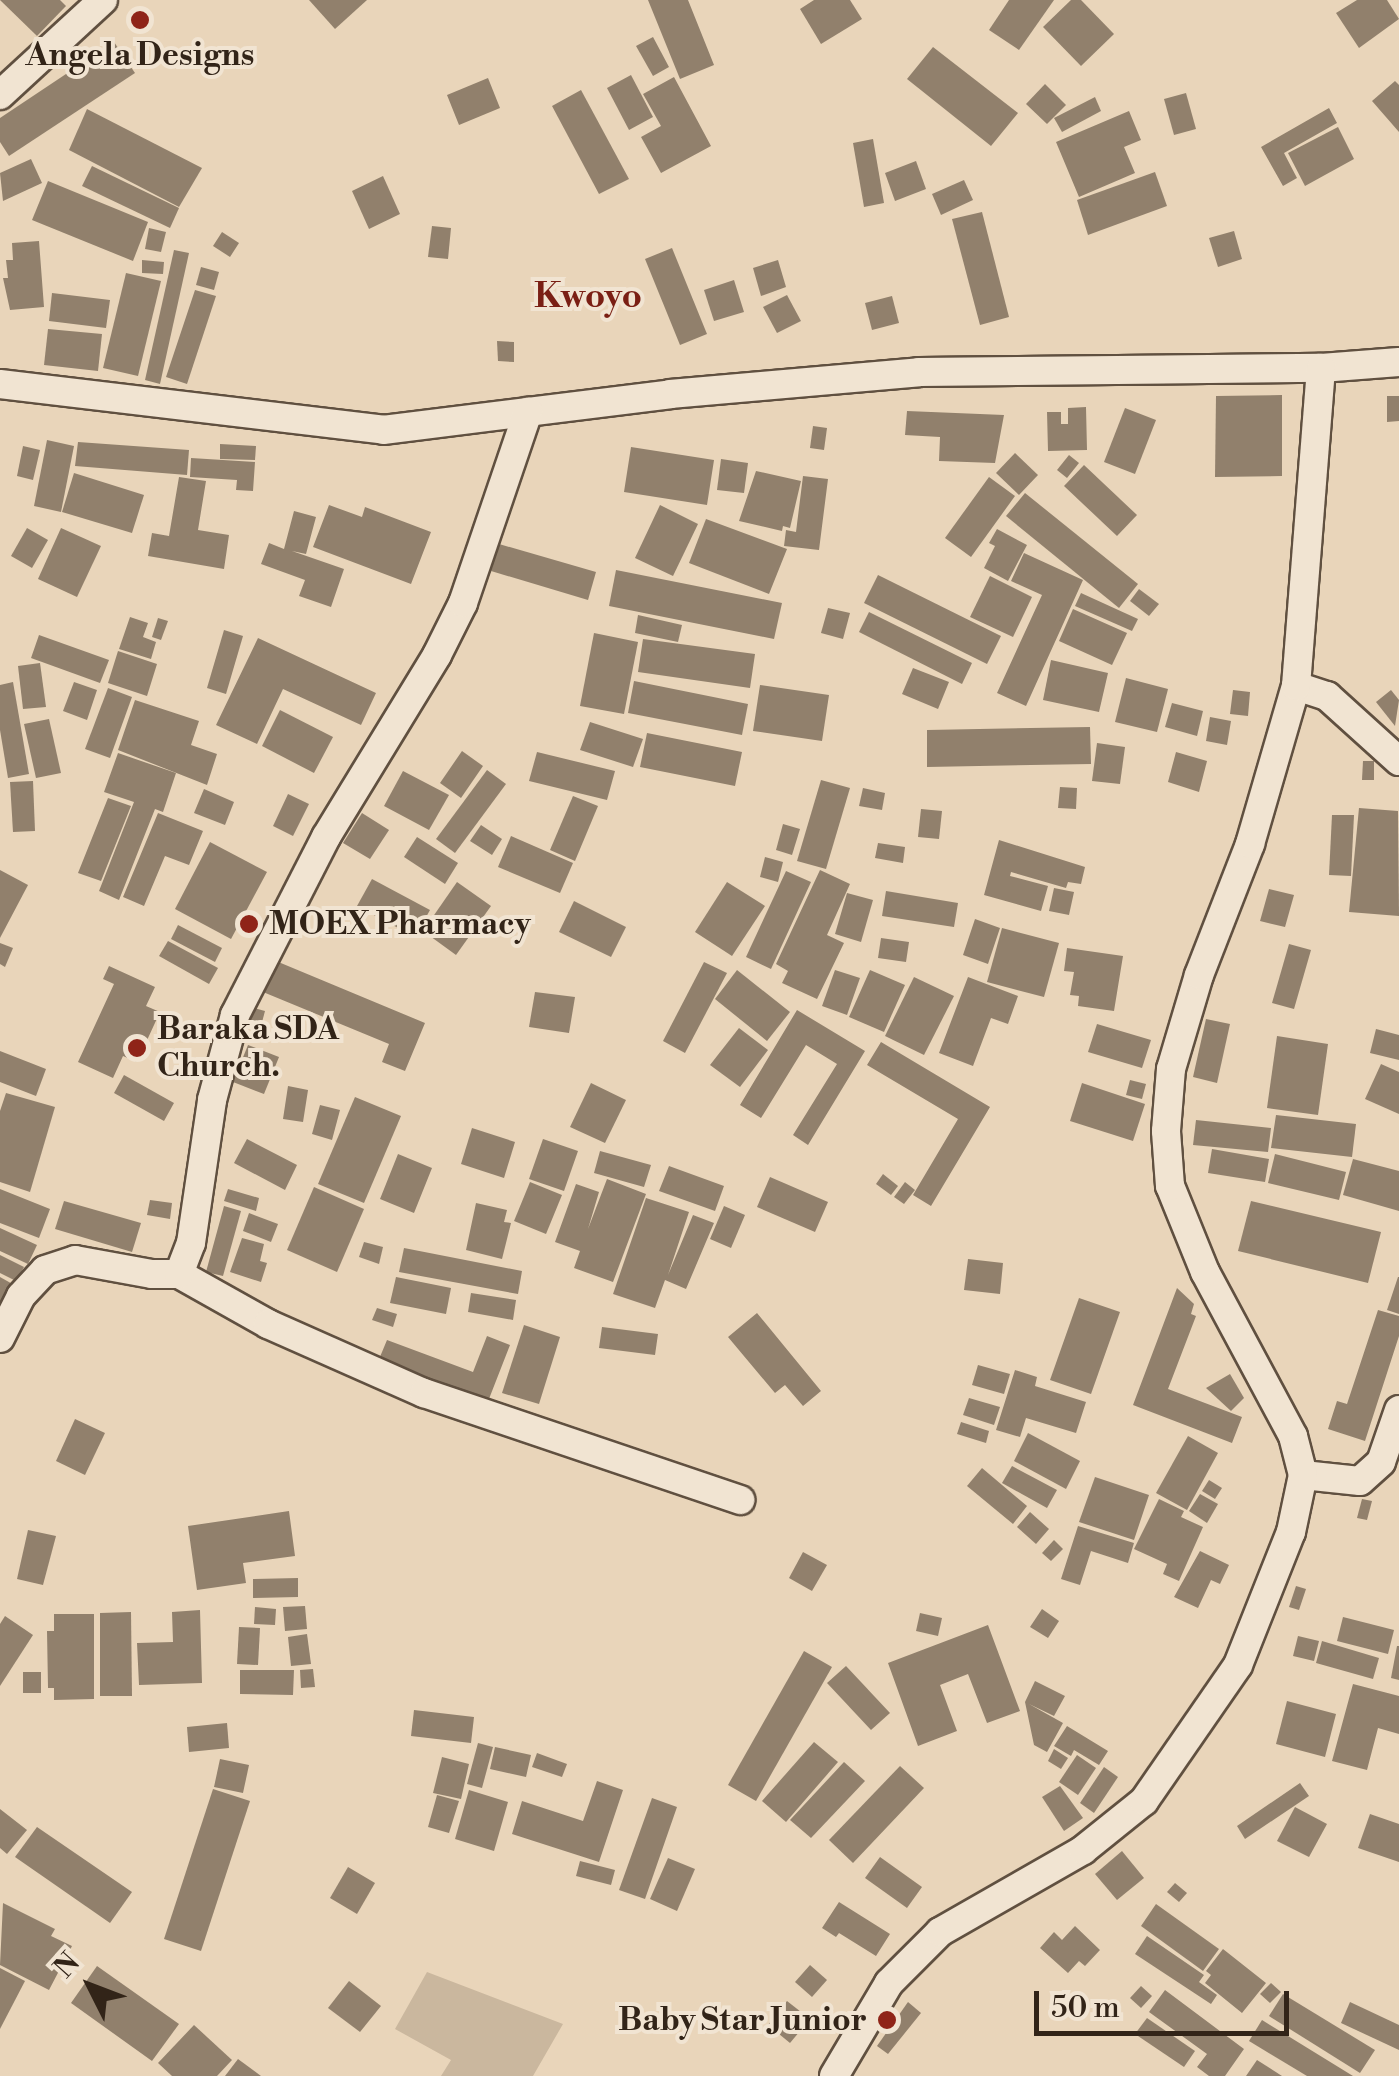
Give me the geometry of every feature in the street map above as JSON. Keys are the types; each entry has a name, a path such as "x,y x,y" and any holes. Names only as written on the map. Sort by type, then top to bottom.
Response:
{"street":[{"path":"0,95 103,0"},
{"path":"0,384 383,430 670,394 919,372 1321,368 1399,362"},
{"path":"834,2076 889,1983 940,1932 1084,1850 1144,1800 1238,1665 1290,1532 1304,1475 1294,1436 1205,1272 1170,1186 1166,1132 1171,1069 1199,974 1250,844 1296,686 1321,368"},
{"path":"179,1274 191,1243 212,1100 236,1015 326,838 463,604 528,412"},
{"path":"1296,686 1328,696 1399,760"},
{"path":"0,1338 21,1296 44,1270 75,1260 152,1274 179,1274 268,1324 424,1393 740,1500"},
{"path":"1304,1475 1360,1481 1381,1462 1399,1410"}],"shaded area":[{"path":"427,1972 563,2024 533,2076 441,2076 451,2060 395,2029"}],"building":[{"path":"0,0 60,0 66,6 37,36"},
{"path":"309,0 367,0 335,29"},
{"path":"648,0 688,0 714,65 680,79"},
{"path":"814,0 850,0 862,19 821,44 800,9"},
{"path":"1009,0 1054,0 1019,50 989,30"},
{"path":"1071,0 1081,0 1114,34 1081,66 1043,27"},
{"path":"1357,0 1387,0 1399,19 1359,48 1336,13"},
{"path":"653,37 669,67 653,76 636,46"},
{"path":"114,42 135,73 9,156 0,142 0,118"},
{"path":"933,47 1018,113 991,146 907,79"},
{"path":"631,75 653,117 629,130 607,88"},
{"path":"674,77 711,146 661,173 641,137 661,126 643,94"},
{"path":"488,78 500,108 459,125 447,95"},
{"path":"1395,81 1399,85 1399,132 1372,101"},
{"path":"1045,84 1066,105 1047,124 1026,104"},
{"path":"581,90 629,179 599,194 552,106"},
{"path":"1186,93 1196,129 1174,135 1164,99"},
{"path":"1095,97 1101,111 1062,132 1054,118"},
{"path":"1329,108 1337,123 1284,153 1297,178 1283,186 1261,147"},
{"path":"87,109 202,168 179,207 69,150"},
{"path":"1129,111 1141,140 1124,147 1135,173 1079,197 1056,142"},
{"path":"1338,127 1354,159 1305,186 1288,153"},
{"path":"873,139 884,203 864,207 853,143"},
{"path":"31,159 42,183 3,201 0,173"},
{"path":"916,161 926,189 895,201 885,173"},
{"path":"92,166 179,208 170,228 82,186"},
{"path":"1155,172 1167,206 1088,235 1077,200"},
{"path":"383,176 400,214 369,229 352,191"},
{"path":"964,180 973,200 941,215 932,194"},
{"path":"48,181 148,222 133,261 32,220"},
{"path":"982,212 1009,317 980,325 952,219"},
{"path":"432,226 451,228 448,259 428,257"},
{"path":"149,228 166,232 161,252 145,249"},
{"path":"1234,231 1242,259 1218,267 1209,238"},
{"path":"222,232 239,243 230,257 213,246"},
{"path":"39,241 44,307 10,310 3,278 8,278 6,260 13,260 12,243"},
{"path":"672,248 707,334 680,345 645,259"},
{"path":"174,250 189,253 160,384 145,380"},
{"path":"142,260 164,262 163,274 142,273"},
{"path":"778,260 786,287 761,296 753,268"},
{"path":"201,267 219,272 214,290 196,285"},
{"path":"126,273 161,281 138,376 103,368"},
{"path":"734,280 744,312 714,321 704,290"},
{"path":"195,290 216,296 187,384 166,377"},
{"path":"52,293 110,300 106,328 49,321"},
{"path":"787,295 801,321 777,333 763,307"},
{"path":"892,296 899,323 872,330 865,303"},
{"path":"48,329 102,334 98,371 44,365"},
{"path":"497,341 514,342 514,362 498,361"},
{"path":"1282,395 1282,476 1215,477 1216,396"},
{"path":"1387,396 1399,396 1399,421 1387,422"},
{"path":"1086,407 1087,450 1048,451 1047,412 1061,412 1061,424 1068,424 1068,408"},
{"path":"1125,408 1156,420 1135,474 1104,462"},
{"path":"907,411 1004,415 995,463 939,461 940,437 905,435"},
{"path":"813,426 827,428 824,450 810,448"},
{"path":"47,440 74,446 61,512 34,506"},
{"path":"78,442 189,450 187,475 75,466"},
{"path":"220,444 256,446 255,460 220,459"},
{"path":"23,446 40,450 33,480 17,476"},
{"path":"631,447 714,460 707,505 624,492"},
{"path":"1015,453 1038,475 1019,495 996,473"},
{"path":"1069,455 1079,463 1067,478 1057,470"},
{"path":"191,458 255,462 253,491 236,490 237,480 190,477"},
{"path":"721,459 748,463 744,493 717,490"},
{"path":"1084,465 1137,515 1117,536 1064,486"},
{"path":"756,471 801,481 790,528 783,526 782,531 739,521"},
{"path":"74,473 144,495 132,533 62,512"},
{"path":"803,476 828,479 819,550 784,546 786,530 796,532"},
{"path":"179,477 206,481 198,530 229,535 224,569 148,556 152,533 169,536"},
{"path":"989,477 1015,496 971,557 945,538"},
{"path":"1025,493 1138,584 1119,608 1006,516"},
{"path":"329,505 362,517 365,507 431,532 411,584 313,547"},
{"path":"660,505 698,524 673,576 635,558"},
{"path":"294,511 316,517 306,554 292,551 344,569 331,607 299,596 305,580 261,564 269,543 284,549"},
{"path":"706,519 787,549 769,594 689,563"},
{"path":"27,528 48,540 32,568 11,556"},
{"path":"61,528 101,546 77,597 38,579"},
{"path":"997,529 1027,545 1008,581 984,568 995,546 989,543"},
{"path":"499,544 596,572 588,600 491,571"},
{"path":"1024,553 1083,580 1026,706 997,693 1042,595 1011,581"},
{"path":"616,570 782,603 774,639 609,606"},
{"path":"878,575 1001,636 987,664 864,603"},
{"path":"990,576 1032,597 1013,637 970,617"},
{"path":"1139,589 1159,604 1149,616 1130,601"},
{"path":"1081,593 1138,619 1132,631 1075,606"},
{"path":"828,608 850,613 843,639 821,633"},
{"path":"1073,609 1127,633 1112,665 1059,641"},
{"path":"869,612 972,663 962,684 859,632"},
{"path":"638,615 682,625 678,642 635,633"},
{"path":"130,617 148,623 143,637 156,642 151,659 119,649"},
{"path":"158,618 168,621 161,640 152,637"},
{"path":"224,630 243,636 226,694 207,688"},
{"path":"594,633 638,642 624,714 580,706"},
{"path":"39,635 109,660 100,683 31,658"},
{"path":"258,638 376,693 361,725 283,689 257,744 216,725"},
{"path":"643,639 755,654 750,688 638,672"},
{"path":"118,651 157,664 147,696 108,683"},
{"path":"1051,660 1108,673 1099,712 1043,700"},
{"path":"40,663 46,707 23,709 18,666"},
{"path":"913,668 949,682 938,709 902,694"},
{"path":"1126,678 1168,689 1157,732 1115,722"},
{"path":"634,681 748,704 742,735 628,713"},
{"path":"13,682 29,774 8,778 0,730 0,685"},
{"path":"74,682 97,690 87,720 63,711"},
{"path":"760,685 829,695 822,741 753,731"},
{"path":"108,688 132,697 110,758 85,749"},
{"path":"1233,690 1250,692 1248,716 1230,714"},
{"path":"1391,690 1399,700 1395,726 1376,702"},
{"path":"135,700 199,721 191,745 217,754 207,785 118,750"},
{"path":"1172,703 1203,711 1197,736 1165,727"},
{"path":"280,710 333,737 314,773 262,746"},
{"path":"1210,717 1231,721 1227,745 1206,741"},
{"path":"49,719 61,773 36,778 24,724"},
{"path":"590,722 643,739 633,767 580,750"},
{"path":"1090,727 1091,764 927,767 927,730"},
{"path":"647,733 742,752 735,786 640,767"},
{"path":"1097,743 1125,747 1120,784 1092,781"},
{"path":"462,751 483,766 461,798 440,783"},
{"path":"537,752 615,771 607,800 529,781"},
{"path":"1176,752 1207,761 1199,792 1168,782"},
{"path":"118,753 176,773 163,812 155,809 119,900 99,891 134,802 104,792"},
{"path":"1363,761 1374,761 1374,780 1362,780"},
{"path":"487,770 506,784 455,853 436,839"},
{"path":"403,771 449,795 429,830 384,806"},
{"path":"821,780 850,788 826,869 797,861"},
{"path":"33,781 35,831 13,832 10,782"},
{"path":"1060,787 1077,788 1076,809 1058,808"},
{"path":"863,788 885,793 882,810 859,806"},
{"path":"204,789 234,802 225,825 194,813"},
{"path":"288,794 309,804 293,836 273,826"},
{"path":"573,796 598,806 575,861 550,850"},
{"path":"108,798 131,806 101,881 78,873"},
{"path":"1359,808 1398,811 1399,916 1349,912"},
{"path":"921,809 942,811 939,839 918,837"},
{"path":"158,813 203,831 189,865 165,856 144,906 123,897"},
{"path":"362,813 389,830 370,859 343,843"},
{"path":"1332,815 1354,815 1351,876 1329,875"},
{"path":"783,824 800,829 792,855 776,850"},
{"path":"481,825 502,839 492,855 470,841"},
{"path":"511,836 573,863 560,893 498,867"},
{"path":"417,837 458,863 445,884 404,857"},
{"path":"999,840 1085,867 1081,884 1068,882 1066,888 1011,872 1010,876 1048,886 1041,911 984,895"},
{"path":"210,842 267,872 231,939 175,909"},
{"path":"878,843 905,847 903,863 875,858"},
{"path":"765,857 783,862 778,882 760,877"},
{"path":"0,870 28,885 0,938"},
{"path":"820,870 850,884 827,935 844,943 817,999 782,983 788,971 776,964"},
{"path":"786,871 811,882 771,969 746,957"},
{"path":"372,879 430,910 415,937 357,906"},
{"path":"457,882 491,906 456,955 423,931"},
{"path":"727,882 765,906 732,956 695,932"},
{"path":"1054,888 1074,892 1069,915 1049,911"},
{"path":"1269,889 1294,895 1285,927 1260,921"},
{"path":"886,891 958,903 954,927 882,916"},
{"path":"847,893 873,900 861,942 835,934"},
{"path":"574,901 626,927 611,957 559,932"},
{"path":"975,919 1000,928 988,964 963,955"},
{"path":"178,925 222,948 215,962 171,939"},
{"path":"1002,928 1059,943 1044,997 987,982"},
{"path":"881,938 909,942 906,962 878,958"},
{"path":"168,941 218,968 209,984 159,956"},
{"path":"0,943 13,948 5,967 0,964"},
{"path":"1289,944 1311,950 1294,1009 1272,1003"},
{"path":"1067,948 1123,956 1114,1011 1078,1006 1079,996 1070,995 1074,972 1064,971"},
{"path":"276,961 425,1023 405,1071 382,1062 389,1044 263,992"},
{"path":"704,962 727,973 685,1053 663,1041"},
{"path":"109,966 155,987 146,1006 160,1012 137,1062 123,1056 113,1078 78,1062 114,984 103,979"},
{"path":"737,970 790,1012 767,1041 715,999"},
{"path":"835,970 860,978 847,1015 822,1006"},
{"path":"870,970 905,985 884,1032 849,1017"},
{"path":"914,977 954,996 924,1055 885,1036"},
{"path":"968,977 1018,996 1008,1024 991,1018 973,1066 939,1053"},
{"path":"535,992 575,997 569,1033 529,1027"},
{"path":"254,1008 265,1011 261,1026 250,1023"},
{"path":"797,1010 865,1051 808,1145 793,1135 837,1064 806,1045 761,1118 740,1105"},
{"path":"1206,1019 1230,1024 1217,1083 1193,1077"},
{"path":"1097,1024 1151,1040 1142,1068 1088,1052"},
{"path":"739,1028 768,1050 740,1087 710,1065"},
{"path":"1376,1029 1399,1035 1399,1060 1370,1053"},
{"path":"1277,1036 1328,1044 1318,1115 1267,1108"},
{"path":"881,1042 990,1107 931,1206 913,1195 958,1119 867,1065"},
{"path":"248,1045 279,1057 264,1094 233,1082"},
{"path":"0,1051 46,1069 36,1096 0,1082"},
{"path":"1381,1064 1399,1072 1399,1114 1365,1099"},
{"path":"124,1075 174,1103 164,1121 114,1093"},
{"path":"1130,1080 1146,1084 1142,1099 1126,1095"},
{"path":"591,1083 626,1100 605,1143 570,1127"},
{"path":"1082,1083 1145,1104 1133,1141 1070,1121"},
{"path":"288,1086 308,1090 303,1122 283,1119"},
{"path":"6,1093 55,1107 30,1192 0,1182 0,1111"},
{"path":"355,1097 401,1116 364,1203 318,1184"},
{"path":"320,1105 340,1110 332,1140 312,1134"},
{"path":"1276,1115 1356,1124 1352,1157 1271,1148"},
{"path":"1196,1120 1271,1128 1268,1152 1193,1145"},
{"path":"472,1128 515,1142 504,1178 461,1164"},
{"path":"247,1139 297,1165 285,1190 234,1163"},
{"path":"543,1139 578,1151 564,1191 529,1179"},
{"path":"1212,1149 1269,1159 1265,1182 1208,1173"},
{"path":"600,1151 651,1165 644,1187 594,1173"},
{"path":"398,1154 432,1168 414,1213 380,1199"},
{"path":"1275,1154 1346,1172 1339,1200 1268,1183"},
{"path":"1353,1159 1399,1171 1399,1211 1343,1195"},
{"path":"669,1166 724,1186 715,1211 659,1191"},
{"path":"883,1174 898,1186 891,1195 876,1184"},
{"path":"770,1177 828,1202 815,1232 757,1207"},
{"path":"607,1179 646,1194 613,1282 574,1268 580,1251 555,1242 576,1184 599,1192 588,1229"},
{"path":"530,1182 562,1195 546,1234 514,1221"},
{"path":"905,1182 915,1190 904,1204 894,1197"},
{"path":"314,1187 364,1209 337,1272 287,1250"},
{"path":"0,1189 50,1209 39,1238 0,1223"},
{"path":"228,1189 259,1198 256,1211 224,1201"},
{"path":"646,1198 689,1212 668,1275 693,1215 714,1223 686,1289 665,1280 655,1308 613,1294"},
{"path":"150,1200 172,1203 170,1219 147,1215"},
{"path":"64,1201 141,1223 132,1252 55,1229"},
{"path":"1251,1201 1381,1232 1368,1283 1238,1251"},
{"path":"476,1203 507,1210 504,1222 511,1223 502,1259 466,1250"},
{"path":"224,1206 241,1211 223,1276 206,1272"},
{"path":"724,1206 745,1215 731,1248 710,1239"},
{"path":"249,1213 278,1224 271,1242 243,1231"},
{"path":"0,1228 37,1245 28,1264 0,1251"},
{"path":"242,1238 264,1244 260,1261 267,1263 261,1282 230,1272"},
{"path":"364,1242 383,1247 379,1264 359,1257"},
{"path":"404,1248 522,1271 518,1294 399,1272"},
{"path":"0,1255 24,1267 16,1281 0,1273"},
{"path":"968,1259 1003,1263 1000,1294 964,1290"},
{"path":"0,1277 16,1286 0,1313"},
{"path":"396,1277 451,1288 446,1314 390,1303"},
{"path":"1399,1277 1399,1314 1387,1310"},
{"path":"1177,1288 1194,1304 1191,1314 1196,1316 1168,1389 1242,1417 1232,1443 1133,1405"},
{"path":"471,1293 516,1300 513,1320 468,1312"},
{"path":"1079,1298 1120,1312 1091,1394 1050,1380"},
{"path":"377,1308 397,1314 393,1327 372,1320"},
{"path":"1378,1310 1399,1316 1399,1336 1365,1441 1328,1429 1337,1401 1347,1404"},
{"path":"757,1313 821,1391 803,1406 785,1385 775,1393 728,1337"},
{"path":"524,1325 560,1337 539,1404 502,1393"},
{"path":"602,1327 658,1334 655,1355 599,1348"},
{"path":"487,1336 510,1345 487,1404 377,1364 387,1340 473,1372"},
{"path":"978,1365 1010,1374 1004,1394 972,1385"},
{"path":"1015,1370 1037,1377 1035,1386 1086,1402 1076,1433 1026,1418 1020,1437 996,1430"},
{"path":"1230,1374 1244,1398 1231,1411 1206,1388"},
{"path":"969,1398 1000,1407 994,1425 963,1415"},
{"path":"75,1419 105,1433 85,1475 56,1461"},
{"path":"961,1422 989,1431 986,1443 957,1434"},
{"path":"1028,1433 1080,1461 1066,1489 1014,1461"},
{"path":"1188,1436 1218,1453 1187,1510 1156,1493"},
{"path":"1012,1466 1057,1490 1047,1508 1002,1483"},
{"path":"982,1468 1027,1506 1013,1524 967,1486"},
{"path":"1095,1477 1149,1495 1134,1540 1079,1522"},
{"path":"1209,1480 1222,1488 1215,1499 1202,1491"},
{"path":"1200,1494 1218,1504 1207,1523 1189,1511"},
{"path":"1159,1499 1184,1511 1181,1517 1203,1527 1179,1581 1163,1574 1167,1564 1134,1549"},
{"path":"1362,1499 1372,1501 1367,1520 1357,1518"},
{"path":"289,1511 295,1556 243,1563 246,1583 197,1590 188,1526"},
{"path":"1030,1512 1049,1529 1036,1544 1017,1527"},
{"path":"1078,1526 1134,1543 1128,1563 1091,1551 1080,1585 1061,1579"},
{"path":"28,1530 56,1536 43,1585 17,1579"},
{"path":"1054,1540 1063,1549 1051,1561 1042,1553"},
{"path":"1200,1551 1229,1565 1220,1584 1211,1580 1198,1608 1174,1597"},
{"path":"803,1552 827,1565 812,1591 789,1578"},
{"path":"298,1578 298,1597 253,1598 253,1579"},
{"path":"1296,1586 1306,1589 1299,1610 1289,1607"},
{"path":"305,1606 307,1629 285,1631 283,1607"},
{"path":"255,1607 276,1609 275,1625 254,1624"},
{"path":"1042,1609 1059,1621 1048,1638 1030,1627"},
{"path":"200,1610 202,1683 139,1685 137,1643 173,1642 172,1612"},
{"path":"131,1612 132,1696 100,1696 100,1613"},
{"path":"920,1613 942,1618 938,1636 916,1631"},
{"path":"54,1614 94,1614 94,1699 54,1700 54,1688 48,1688 47,1631 54,1631"},
{"path":"5,1616 33,1635 0,1686 0,1624"},
{"path":"1343,1617 1394,1630 1388,1654 1337,1641"},
{"path":"988,1625 1020,1711 987,1723 968,1674 940,1685 957,1731 918,1746 888,1663"},
{"path":"239,1627 260,1628 258,1665 237,1664"},
{"path":"307,1634 311,1664 291,1666 288,1637"},
{"path":"1298,1636 1319,1641 1314,1661 1293,1656"},
{"path":"1322,1641 1379,1658 1373,1679 1316,1663"},
{"path":"1399,1646 1399,1680 1391,1678"},
{"path":"804,1651 832,1667 756,1801 728,1785"},
{"path":"846,1666 890,1713 871,1730 827,1683"},
{"path":"313,1669 315,1687 301,1688 300,1670"},
{"path":"240,1670 294,1670 293,1695 240,1694"},
{"path":"23,1672 41,1672 41,1693 23,1693"},
{"path":"1035,1681 1065,1696 1054,1716 1029,1704 1063,1723 1047,1752 1034,1745 1025,1702"},
{"path":"1353,1684 1399,1696 1399,1734 1378,1728 1367,1770 1332,1761"},
{"path":"1287,1701 1336,1714 1325,1757 1276,1744"},
{"path":"414,1710 474,1717 471,1743 411,1736"},
{"path":"227,1723 229,1748 189,1752 187,1727"},
{"path":"1067,1726 1108,1751 1099,1765 1074,1750 1071,1756 1054,1746"},
{"path":"814,1742 838,1762 786,1822 762,1801"},
{"path":"478,1743 493,1747 482,1788 467,1784"},
{"path":"495,1747 531,1755 526,1777 490,1769"},
{"path":"1054,1749 1068,1758 1061,1769 1048,1761"},
{"path":"537,1753 567,1764 562,1777 532,1767"},
{"path":"1077,1755 1096,1768 1078,1795 1059,1782"},
{"path":"442,1757 469,1764 461,1799 433,1793"},
{"path":"220,1759 249,1765 243,1793 214,1787"},
{"path":"844,1762 865,1781 811,1838 790,1820"},
{"path":"900,1766 924,1788 853,1863 829,1840"},
{"path":"1104,1767 1118,1777 1094,1813 1080,1803"},
{"path":"597,1781 623,1790 599,1862 512,1834 522,1801 583,1821"},
{"path":"1300,1783 1309,1796 1245,1839 1237,1826"},
{"path":"1060,1786 1083,1818 1064,1831 1042,1797"},
{"path":"213,1789 250,1801 201,1951 164,1939"},
{"path":"469,1790 508,1802 494,1851 455,1839"},
{"path":"437,1795 459,1801 449,1833 428,1827"},
{"path":"652,1798 677,1807 645,1899 619,1890"},
{"path":"1295,1807 1327,1824 1309,1857 1277,1841"},
{"path":"0,1809 27,1830 7,1854 0,1848"},
{"path":"1370,1814 1399,1824 1399,1862 1358,1848"},
{"path":"37,1827 132,1892 110,1923 15,1857"},
{"path":"1122,1851 1144,1878 1117,1900 1095,1874"},
{"path":"880,1857 922,1887 907,1908 865,1878"},
{"path":"668,1858 695,1869 677,1911 650,1899"},
{"path":"580,1861 615,1870 611,1885 576,1876"},
{"path":"348,1867 375,1883 357,1914 330,1898"},
{"path":"1175,1883 1187,1893 1179,1902 1167,1892"},
{"path":"839,1902 890,1934 876,1956 839,1933 836,1937 822,1928"},
{"path":"3,1903 55,1929 51,1936 72,1946 49,1990 0,1965"},
{"path":"1156,1904 1219,1949 1203,1971 1141,1926"},
{"path":"1075,1926 1100,1950 1085,1966 1079,1961 1068,1973 1040,1948 1054,1932 1062,1940"},
{"path":"1147,1936 1204,1975 1199,1982 1217,1995 1211,2004 1135,1954"},
{"path":"1223,1949 1266,1983 1242,2013 1205,1983 1211,1975 1206,1971"},
{"path":"810,1965 827,1980 812,1997 795,1982"},
{"path":"97,1966 179,2024 152,2061 71,2003"},
{"path":"0,1968 25,1981 0,2029"},
{"path":"349,1981 381,2006 360,2032 328,2008"},
{"path":"1271,1983 1281,1992 1270,2003 1260,1994"},
{"path":"1141,1986 1152,1996 1141,2008 1130,1998"},
{"path":"1165,1990 1244,2049 1225,2076 1209,2076 1197,2067 1207,2054 1149,2012"},
{"path":"1283,1994 1375,2050 1360,2073 1269,2016"},
{"path":"787,2001 810,2019 790,2043 768,2025"},
{"path":"908,2002 921,2013 888,2054 877,2046"},
{"path":"1350,2002 1399,2025 1399,2050 1341,2023"},
{"path":"1147,2018 1195,2051 1184,2067 1135,2034"},
{"path":"1262,2020 1353,2076 1307,2076 1249,2041"},
{"path":"194,2025 232,2060 217,2076 172,2076 158,2063"},
{"path":"238,2059 261,2076 225,2076"},
{"path":"1257,2060 1282,2076 1246,2076"}],"place":[{"name":"Angela Designs","path":"140,20"},
{"name":"MOEX Pharmacy","path":"249,924"},
{"name":"Baraka SDA Church.","path":"137,1048"},
{"name":"Baby Star Junior","path":"887,2020"}],"district":[{"name":"Kwoyo","path":"588,297"}]}
